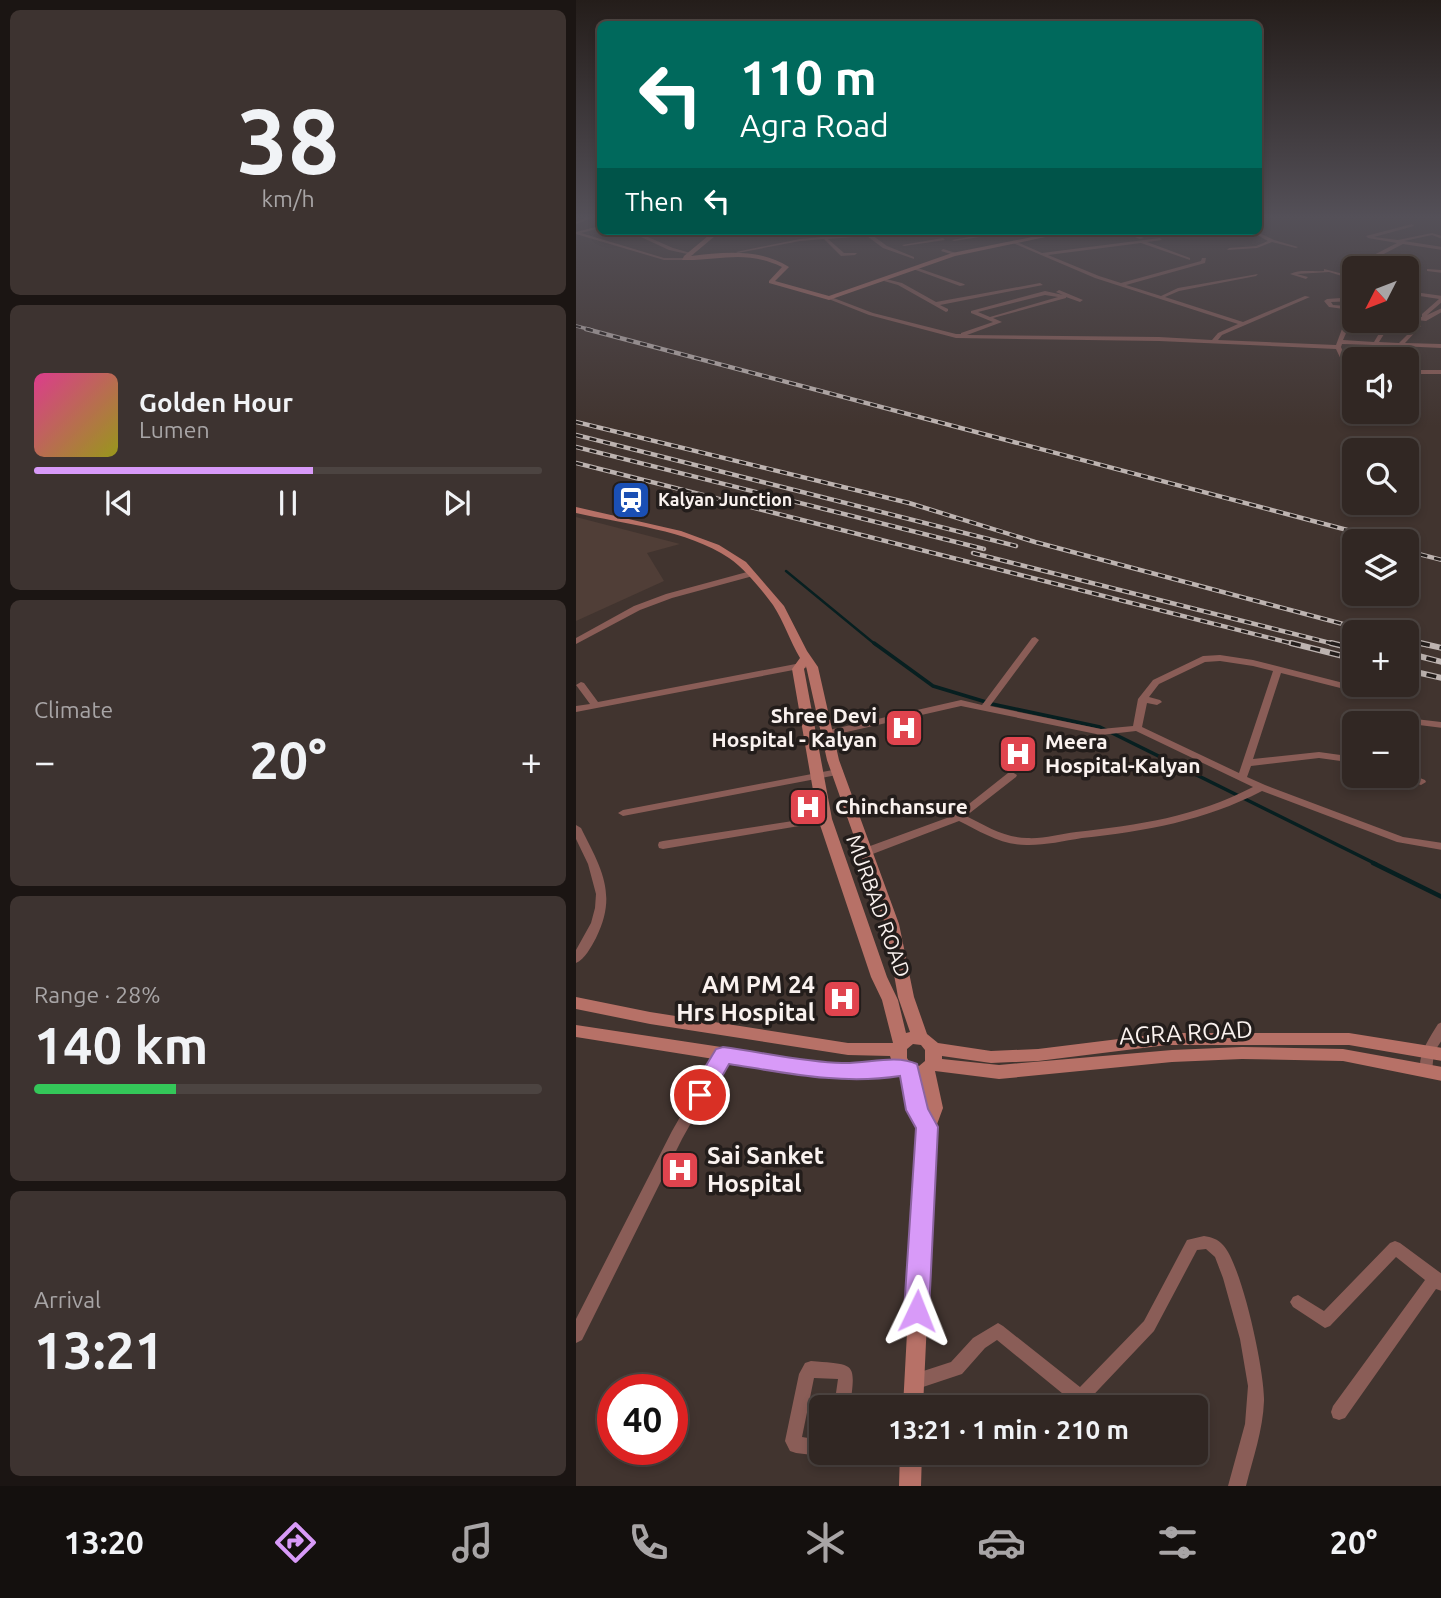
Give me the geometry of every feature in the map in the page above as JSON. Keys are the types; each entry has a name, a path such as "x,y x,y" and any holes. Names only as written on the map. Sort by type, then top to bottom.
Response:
{"main road":[{"name":"AGRA ROAD","path":"576,1031 839,1072 868,1072 921,1064"}],"street":[{"path":"788,287 906,324 956,336 1441,346"},
{"path":"829,298 863,287"},
{"path":"906,287 946,310"},
{"path":"935,304 1027,287"},
{"path":"1113,287 1111,288 1184,309"},
{"path":"1129,287 1243,324"},
{"path":"1153,300 1192,287"},
{"path":"1079,300 1047,291 968,312 995,321 1079,300 1088,297"},
{"path":"956,336 1064,297 1045,293 973,312 995,321"},
{"path":"1420,294 1441,298"},
{"path":"1213,342 1220,334 1307,297"},
{"path":"1426,318 1424,315 1441,298"},
{"path":"1342,299 1327,300 1331,306 1342,306"},
{"path":"1432,307 1441,309"},
{"path":"1420,318 1426,318 1441,309"},
{"path":"1342,355 1338,345 1343,333"},
{"path":"1375,344 1382,333"},
{"path":"1400,345 1411,333"},
{"path":"1419,372 1441,372"},
{"name":"MURBAD ROAD","path":"576,510 695,539 731,555 790,620 829,733 838,772 892,924 906,997 921,1038"},
{"path":"576,641 637,608 750,573"},
{"path":"985,707 1035,640"},
{"path":"1137,728 1142,699 1156,682 1203,659 1220,657 1342,686"},
{"path":"576,709 805,663"},
{"name":"MURBAD ROAD","path":"805,663 816,776 825,819 879,977 890,1000 899,1047"},
{"path":"1242,778 1277,671"},
{"path":"581,685 596,706"},
{"path":"1142,699 1157,702"},
{"path":"829,733 919,714 950,703 985,707 1101,732 1137,728 1261,787 1401,840 1441,847"},
{"path":"1419,722 1441,725"},
{"path":"1247,762 1319,755 1342,758"},
{"path":"623,813 838,772"},
{"path":"866,852 959,817 1012,775"},
{"path":"959,817 1002,838 1028,842 1193,817 1221,808 1261,787"},
{"path":"663,845 825,819"},
{"path":"576,828 600,878 604,898 595,930 576,958"},
{"path":"576,1003 650,1018 848,1049 899,1047 921,1038 917,1110 927,1127 913,1395"},
{"path":"1433,1073 1441,1027"},
{"name":"AGRA ROAD","path":"921,1064 1038,1055 1167,1039 1349,1039 1435,1054"},
{"path":"899,1047 898,1062 921,1064"},
{"name":"AGRA ROAD","path":"921,1064 999,1072 1172,1056 1254,1053 1343,1055 1433,1073"},
{"path":"576,1335 677,1135 723,1055"},
{"path":"1083,1395 1149,1326 1192,1245 1209,1242 1220,1253 1234,1287 1256,1385 1252,1435 1237,1486"},
{"path":"1298,1303 1322,1321 1328,1319 1395,1248 1438,1281 1340,1412"},
{"path":"914,1382 956,1368 979,1343 998,1331 1068,1395"},
{"path":"809,1447 796,1445 793,1441 807,1374 811,1369 843,1372 846,1376 844,1395"},
{"path":"910,1486 911,1465"}],"shaded area":[{"path":"576,517 680,544 647,553 664,581 576,621"}],"waterway":[{"path":"786,571 876,645"},
{"path":"874,643 933,686 986,702"},
{"path":"992,704 1100,727 1376,864"},
{"path":"1373,863 1442,897"}],"railway":[{"path":"576,326 592,330"},
{"path":"586,329 1344,529"},
{"path":"576,422 909,503 1035,542 1342,624"},
{"path":"576,435 1016,546"},
{"path":"576,447 984,549"},
{"path":"576,463 1298,645"},
{"path":"973,553 1338,645"},
{"path":"1419,554 1442,560"},
{"path":"1291,643 1342,656"},
{"path":"1331,643 1342,646"},
{"path":"1419,643 1427,645"},
{"path":"1420,643 1442,648"},
{"path":"1419,656 1442,662"},
{"path":"1419,673 1442,678"}],"place":[{"name":"Kalyan Junction","path":"631,500"},
{"name":"Shree Devi Hospital - Kalyan","path":"904,728"},
{"name":"Meera Hospital-Kalyan","path":"1018,754"},
{"name":"Chinchansure","path":"808,807"},
{"name":"AM PM 24 Hrs Hospital","path":"842,999"},
{"name":"Sai Sanket Hospital","path":"680,1170"}],"route":[{"path":"700,1095 723,1055 839,1072 868,1072 903,1067 910,1070 917,1110 927,1127 917,1311"}]}
